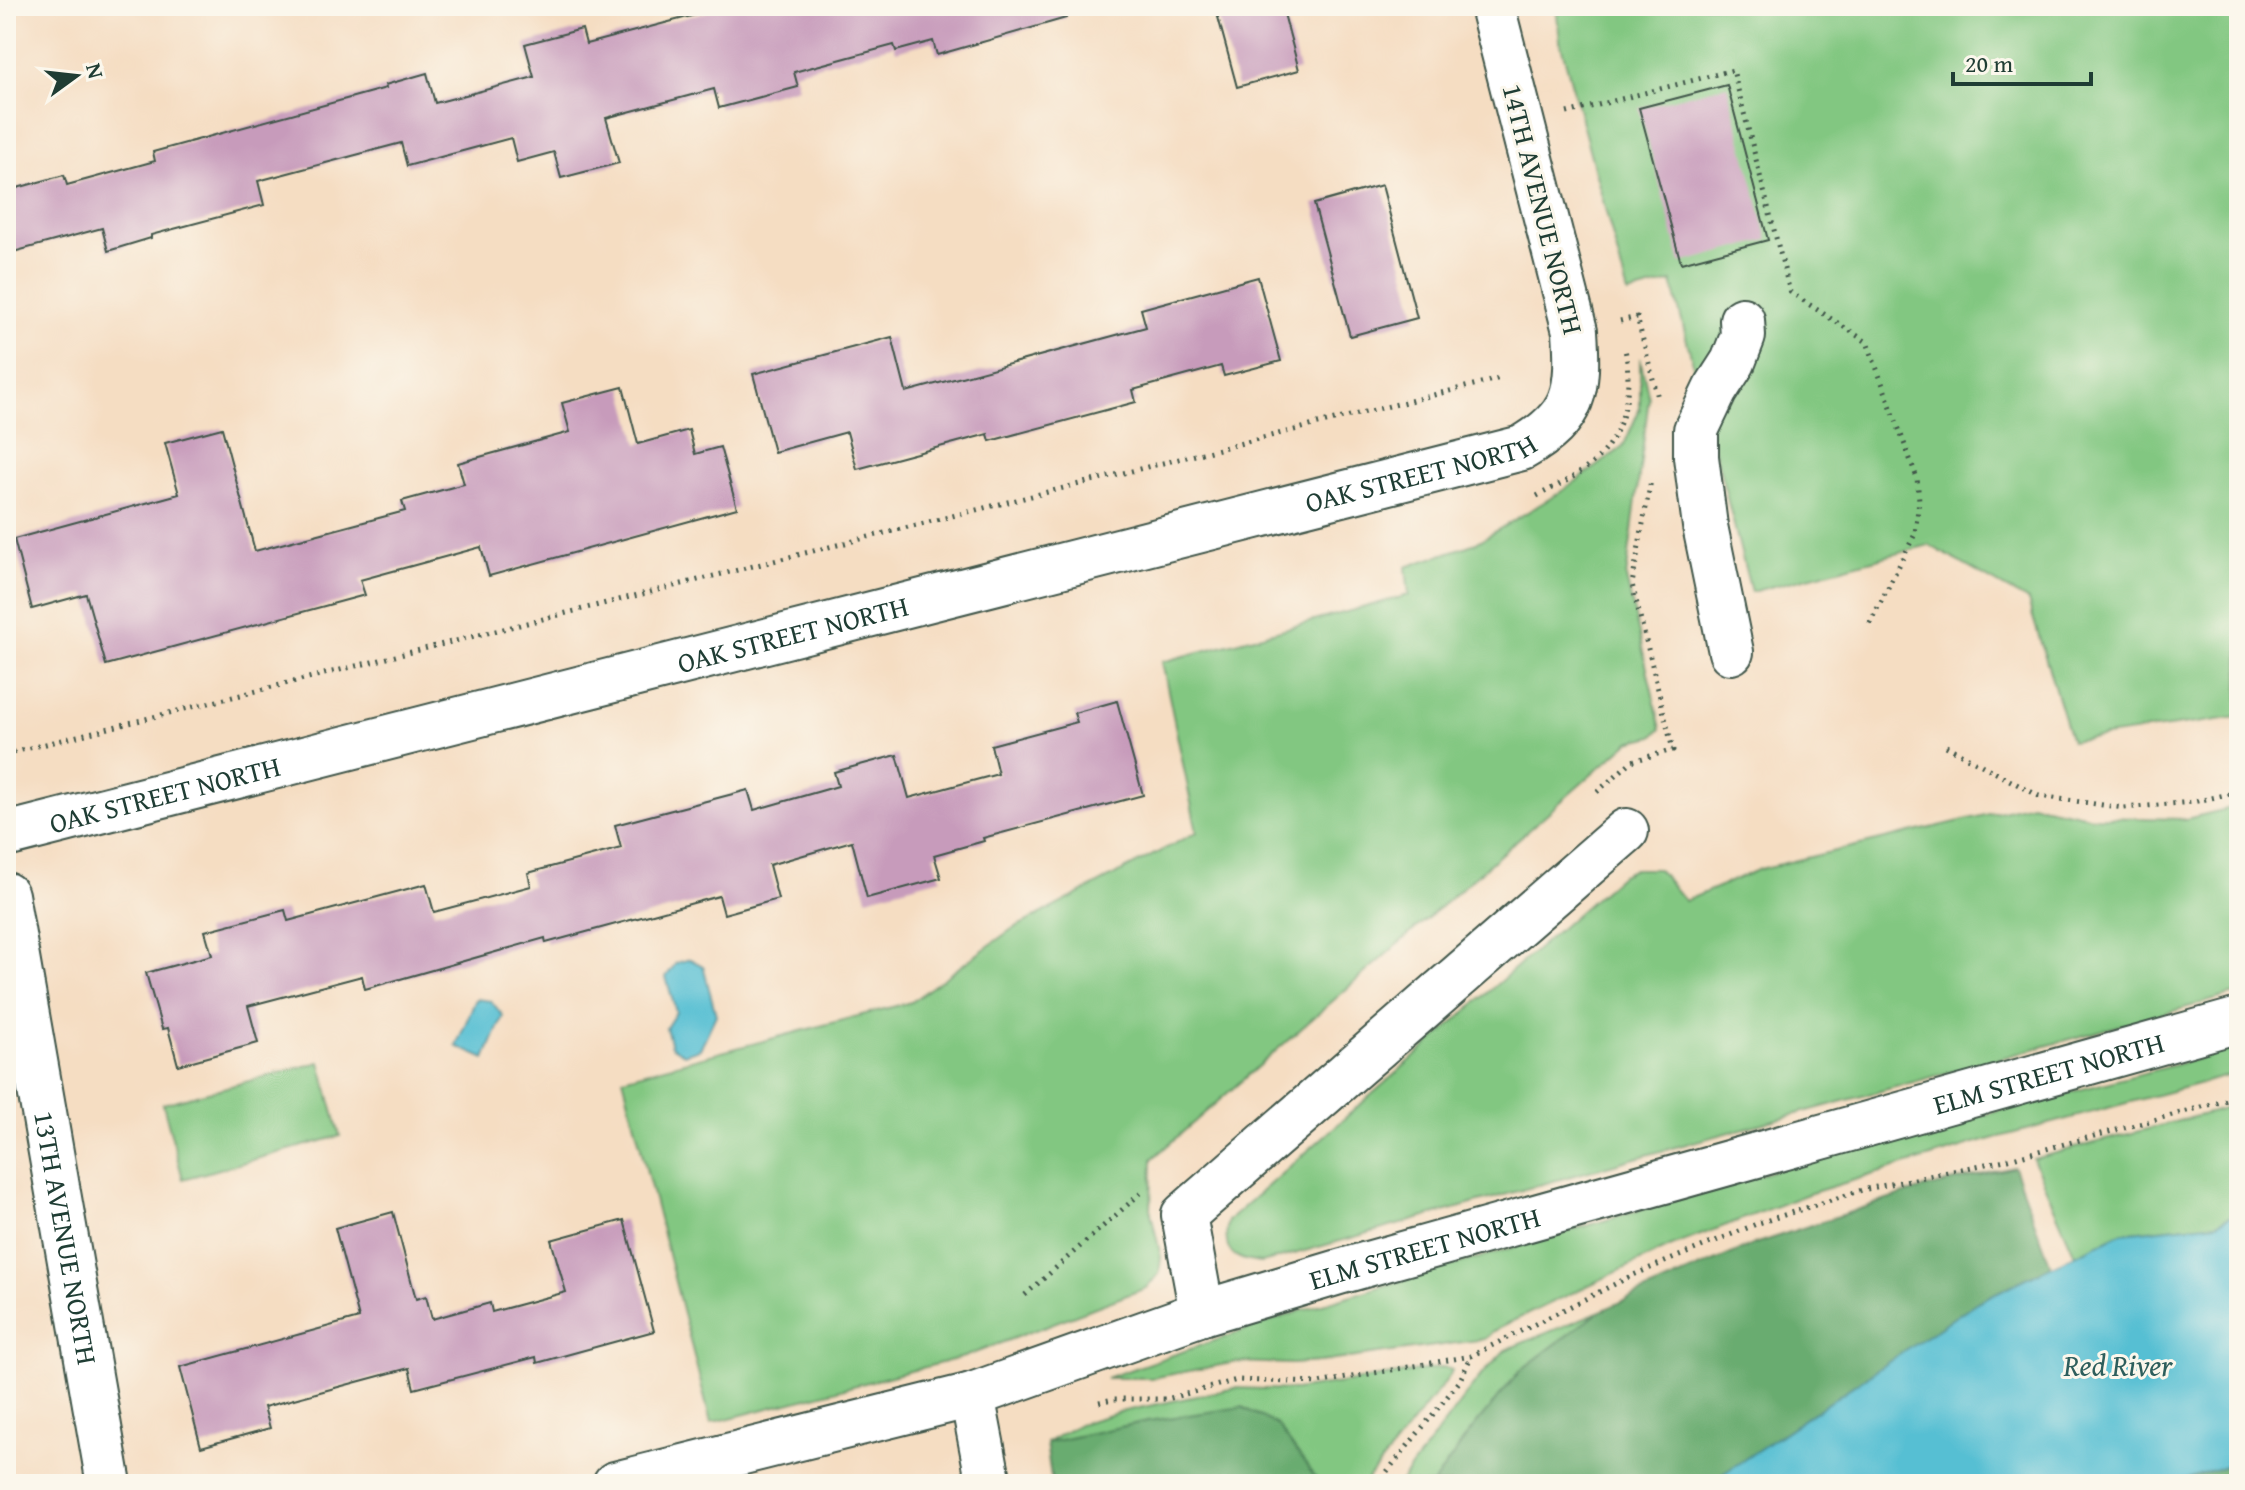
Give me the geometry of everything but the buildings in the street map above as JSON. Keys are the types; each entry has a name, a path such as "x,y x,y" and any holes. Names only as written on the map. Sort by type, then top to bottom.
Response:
{"street":[{"name":"14TH AVENUE NORTH","path":"1492,6 1575,331 1578,373 1566,411"},
{"path":"1731,652 1705,526 1696,457 1696,430 1715,390 1733,362 1743,336 1742,320"},
{"name":"OAK STREET NORTH","path":"6,835 1522,448 1548,433 1566,411"},
{"path":"1202,1313 1184,1215 1626,831"},
{"name":"13TH AVENUE NORTH","path":"6,895 109,1484"},
{"name":"ELM STREET NORTH","path":"615,1484 972,1395 1202,1313 1339,1272 2239,1020"},
{"path":"972,1395 989,1484"}],"path":[{"path":"1566,113 1733,70 1790,292 1867,342 1917,478 1919,500 1915,534 1868,627"},
{"path":"1619,321 1637,317 1659,397 1658,410"},
{"path":"6,754 1501,378"},
{"path":"1651,479 1632,584 1673,750"},
{"path":"1946,746 2039,796 2124,808 2193,802 2239,792"},
{"path":"1087,1404 1113,1399 1167,1399 1237,1380 1318,1383 1471,1356 1631,1276 1759,1223 1862,1190 2005,1160 2239,1097"},
{"path":"1377,1484 1459,1382 1471,1356"}],"green space":[{"path":"1556,6 2239,6 2239,717 2071,741 2028,601 1929,545 1751,592 1672,282 1628,294 1560,41"},
{"path":"1640,358 1649,398 1626,578 1661,729 1653,736 1629,742 1152,1159 1151,1213 1161,1257 1159,1274 1146,1288 964,1357 711,1423 623,1078 911,1002 1012,929 1197,832 1162,662 1409,595 1406,567 1476,543 1564,490 1623,447 1640,408"},
{"path":"2031,804 2093,817 2186,819 2239,806 2239,993 1262,1263 1236,1257 1228,1247 1228,1221 1621,875 1634,869 1658,869 1685,901 1760,869"},
{"path":"2239,1048 2239,1073 1981,1142 1808,1194 1672,1246 1500,1327 1485,1339 1320,1362 1237,1362 1152,1378 1106,1378 1312,1307 1789,1166"},
{"path":"320,1062 340,1136 183,1179 163,1104"},
{"path":"2239,1105 2239,1212 2217,1223 2121,1233 2075,1255 2033,1159"},
{"path":"2014,1167 2051,1266 1977,1302 1708,1484 1433,1484 1469,1433 1520,1371 1598,1312 1754,1244 1917,1190"},
{"path":"1598,1312 1520,1371 1469,1433 1433,1484 1399,1484 1478,1379 1505,1350"},
{"path":"1444,1367 1452,1370 1449,1377 1364,1484 1077,1484 1148,1421 1046,1443 1079,1424 1120,1412 1235,1388 1295,1390"},
{"path":"1242,1407 1277,1425 1320,1484 1052,1484 1046,1443 1148,1421"},
{"path":"2239,1461 2239,1484 2174,1484"}],"water":[{"path":"690,959 703,966 716,1015 700,1049 684,1054 671,1046 666,1028 676,1012 666,977 676,963"},
{"path":"476,999 491,1001 503,1016 485,1059 456,1046"},
{"name":"Red River","path":"2239,1212 2239,1461 2174,1484 1708,1484 1977,1302 2121,1233 2217,1223"}]}
